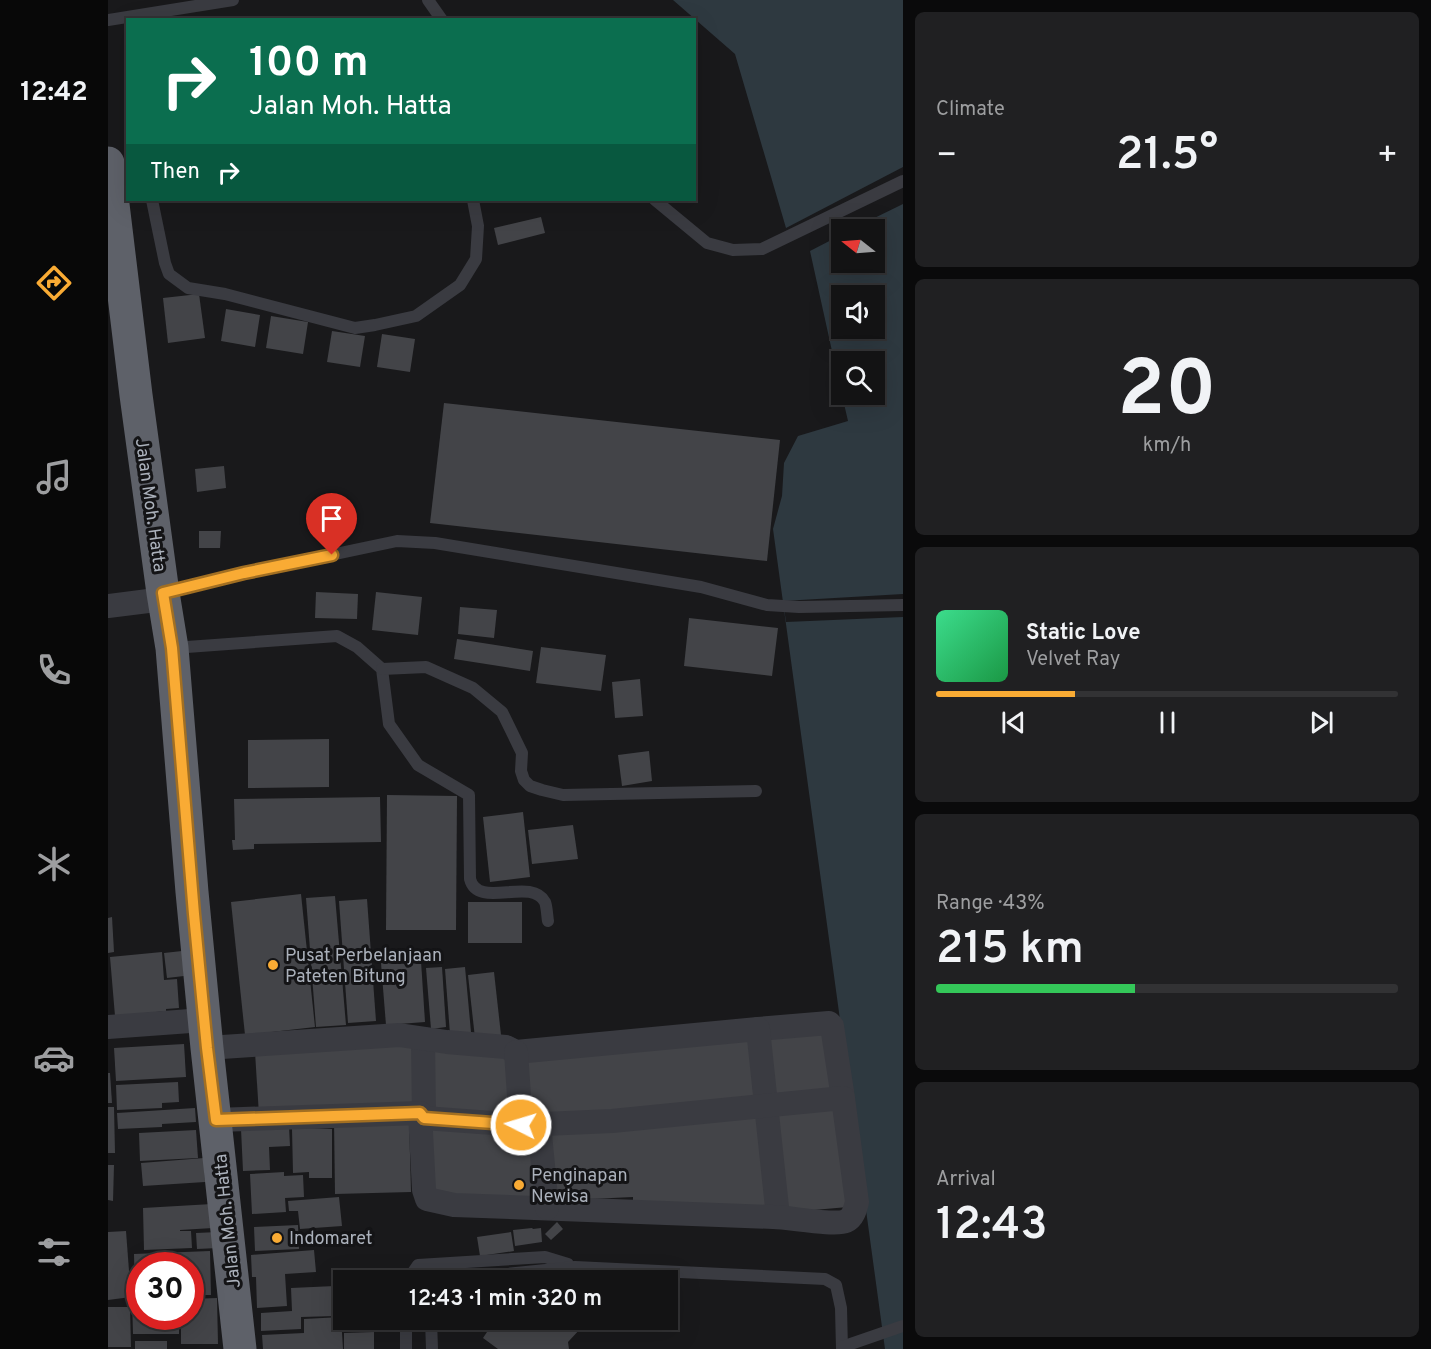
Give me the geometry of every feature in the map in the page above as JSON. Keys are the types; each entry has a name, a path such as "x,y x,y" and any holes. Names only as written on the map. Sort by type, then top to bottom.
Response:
{"highway":[{"name":"Jalan Moh. Hatta","path":"108,163 135,395 172,648 192,892 240,1349"}],"street":[{"path":"108,606 163,596"},
{"path":"108,1027 206,1034 399,1035 506,1047 516,1052 829,1023 832,1026 857,1198 855,1211 846,1222 835,1223 778,1217 454,1205 427,1199 424,1190 422,1115 423,1039"},
{"path":"758,1029 778,1217"},
{"path":"516,1052 547,1208"},
{"path":"216,1120 422,1115 530,1125 612,1120 843,1098"}],"lane":[{"path":"132,18 232,0"},
{"path":"428,0 440,18"},
{"path":"108,20 126,18"},
{"path":"656,201 707,243 733,250 762,249 903,181"},
{"path":"152,201 169,274 188,288 225,294 355,328 416,316 460,285 476,259 478,226 473,201"},
{"path":"163,596 244,573 397,541 435,543 701,587 767,605 799,607 903,605"},
{"path":"172,648 337,636 357,647 382,669 389,724 418,765 469,795 472,887 478,891 502,893 531,891 545,902 548,921"},
{"path":"382,669 426,667 473,688 502,712 522,753 521,771 524,780 530,786 542,790 563,795 756,791"},
{"path":"415,1270 418,1265 545,1257 575,1267"},
{"path":"546,1270 575,1267 825,1279 836,1285 842,1308 842,1348 903,1326"},
{"path":"406,1330 406,1349"},
{"path":"431,1330 432,1349"}],"shaded area":[{"path":"673,0 903,0 903,167 786,228 735,54"},
{"path":"903,204 903,1349 885,1349 773,529 782,496 784,463 798,436 848,421 844,405 885,405 885,351 832,351 810,251 831,240 831,273 885,273 885,219 872,219"}],"pier":[{"path":"903,594 903,617 786,622 783,601"}],"building":[{"path":"541,217 545,233 498,245 494,228"},
{"path":"199,294 205,338 168,343 163,298"},
{"path":"226,309 260,315 255,347 221,341"},
{"path":"271,316 308,322 303,354 266,348"},
{"path":"332,331 365,336 360,367 327,362"},
{"path":"382,334 415,339 410,372 377,367"},
{"path":"444,403 780,440 767,561 430,523"},
{"path":"224,466 226,488 197,492 195,469"},
{"path":"199,531 221,531 220,548 199,548"},
{"path":"316,592 358,594 357,619 315,618"},
{"path":"376,592 422,597 418,635 372,630"},
{"path":"460,607 497,610 494,638 458,634"},
{"path":"689,618 778,628 772,676 684,666"},
{"path":"457,639 533,651 530,671 454,659"},
{"path":"541,647 606,655 601,691 536,683"},
{"path":"640,679 643,716 615,718 612,682"},
{"path":"329,739 329,787 248,788 248,740"},
{"path":"649,751 652,781 622,786 618,755"},
{"path":"387,795 457,796 456,930 386,930"},
{"path":"380,797 381,842 254,844 254,849 233,850 232,840 235,840 234,799"},
{"path":"523,812 530,877 490,882 483,817"},
{"path":"573,825 578,859 532,864 528,830"},
{"name":"Pusat Perbelanjaan Pateten Bitung","path":"301,894 315,1027 245,1035 231,902"},
{"path":"335,896 346,1025 316,1027 306,898"},
{"path":"367,899 376,1021 348,1023 339,901"},
{"path":"468,902 522,902 522,943 468,943"},
{"path":"112,917 114,952 108,953 108,918"},
{"path":"182,951 184,976 167,978 164,953"},
{"path":"162,952 164,980 177,979 179,1008 115,1016 110,957"},
{"path":"421,961 425,1022 386,1025 381,963"},
{"path":"442,967 446,1027 431,1029 426,968"},
{"path":"465,967 471,1032 450,1034 445,969"},
{"path":"494,972 501,1035 475,1038 468,975"},
{"path":"827,1023 835,1093 768,1101 759,1032"},
{"path":"748,1032 754,1101 530,1122 524,1053"},
{"path":"417,1042 420,1105 259,1115 255,1052"},
{"path":"184,1044 186,1077 116,1081 114,1048"},
{"path":"427,1049 507,1049 507,1115 426,1115"},
{"path":"108,1073 110,1073 112,1103 108,1103"},
{"path":"178,1082 179,1102 162,1103 162,1108 117,1110 116,1085"},
{"path":"839,1100 848,1207 779,1213 769,1106"},
{"path":"108,1107 114,1107 115,1153 108,1153"},
{"path":"195,1108 196,1122 162,1124 162,1127 118,1129 117,1113"},
{"path":"759,1112 767,1206 633,1204 633,1197 548,1201 546,1133"},
{"path":"409,1118 411,1192 335,1194 334,1120"},
{"path":"425,1121 532,1132 537,1198 429,1196"},
{"path":"289,1126 290,1146 269,1147 270,1170 243,1171 241,1129"},
{"path":"292,1129 332,1129 332,1178 309,1178 309,1172 293,1173"},
{"path":"196,1130 198,1158 140,1161 139,1133"},
{"path":"204,1158 205,1182 143,1186 141,1163"},
{"path":"108,1165 114,1165 113,1201 108,1200"},
{"path":"284,1172 284,1176 303,1175 304,1197 285,1198 286,1212 252,1214 250,1174"},
{"path":"339,1197 342,1226 300,1229 298,1211 289,1211 288,1201"},
{"path":"212,1204 213,1228 180,1230 191,1231 192,1248 144,1250 143,1208"},
{"path":"557,1222 563,1229 551,1240 545,1234"},
{"name":"Indomaret","path":"298,1225 299,1249 255,1251 254,1227"},
{"path":"541,1228 542,1242 515,1246 513,1230"},
{"path":"126,1231 126,1298 108,1300 108,1232"},
{"path":"218,1232 218,1248 197,1249 196,1233"},
{"path":"511,1232 514,1251 480,1256 477,1237"},
{"path":"314,1250 316,1272 285,1274 287,1306 257,1308 256,1277 252,1277 251,1255"},
{"path":"210,1251 211,1295 204,1295 204,1252 185,1252"},
{"path":"333,1286 333,1316 301,1317 301,1329 261,1331 261,1313 292,1311 291,1288"},
{"path":"204,1298 217,1298 218,1344 181,1344 181,1330 204,1330"},
{"path":"108,1307 126,1307 126,1330 131,1330 131,1347 108,1347"},
{"path":"333,1317 333,1330 342,1330 343,1349 263,1349 262,1335 304,1333 304,1319"},
{"path":"133,1330 179,1330 179,1334 133,1334"},
{"path":"488,1330 579,1330 568,1342 569,1349 498,1349 483,1338"},
{"path":"374,1332 374,1349 344,1349 344,1333"},
{"path":"135,1341 167,1341 167,1349 135,1349"}],"place":[{"name":"Pusat Perbelanjaan Pateten Bitung","path":"273,965"},
{"name":"Penginapan Newisa","path":"519,1185"},
{"name":"Indomaret","path":"277,1238"}],"route":[{"path":"332,555 163,593 172,648 194,914 216,1120 420,1113 424,1118 521,1125"}]}
